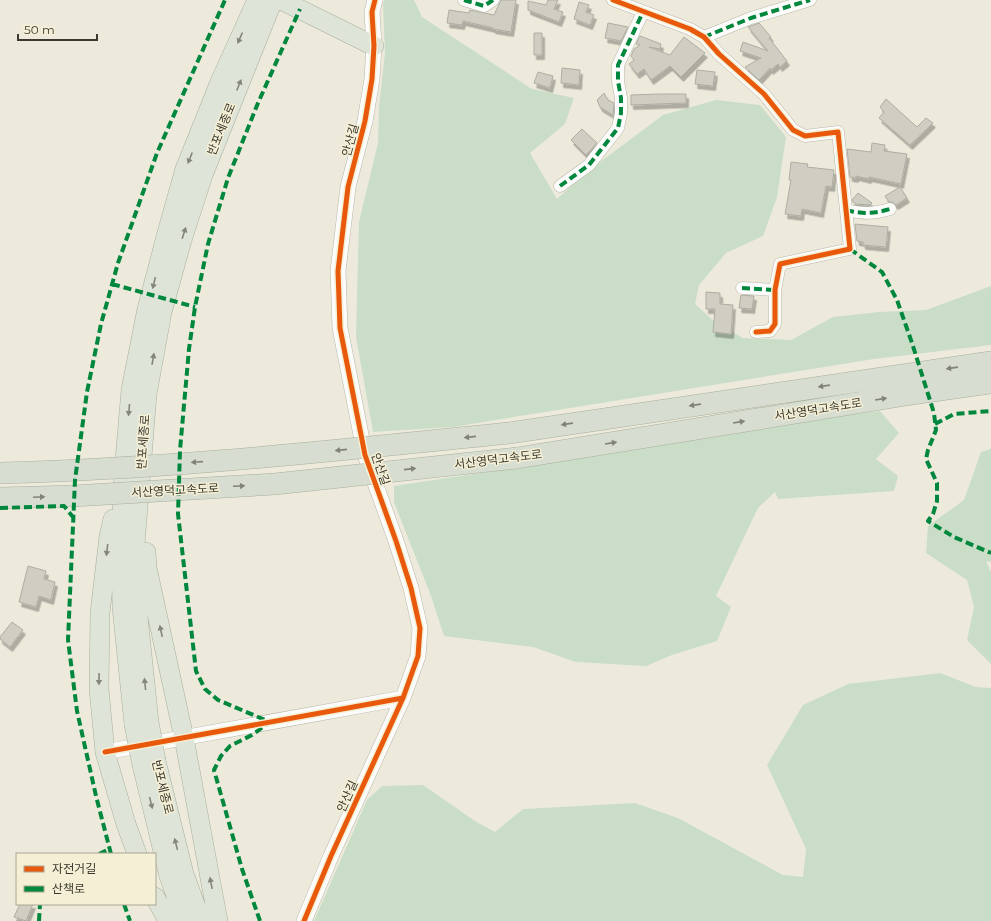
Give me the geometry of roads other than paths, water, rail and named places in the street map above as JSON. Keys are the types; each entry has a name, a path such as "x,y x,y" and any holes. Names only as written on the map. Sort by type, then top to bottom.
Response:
{"highway":[{"path":"267,2 374,46"},
{"name":"반포세종로","path":"185,921 169,876 141,723 132,472 131,390 147,309 186,169 220,82 267,2"},
{"name":"서산영덕고속도로","path":"0,473 68,471 270,457 509,433 991,362"},
{"name":"서산영덕고속도로","path":"0,498 73,496 275,484 517,458 898,396 991,383"},
{"path":"132,472 147,568 184,738 218,921"},
{"path":"132,472 109,536 100,613 99,690 105,752 126,824 137,853"},
{"name":"반포세종로","path":"149,763 184,874 201,921"},
{"path":"156,899 168,921"}],"street":[{"name":"안산길","path":"304,921 331,856 403,698 418,656 420,628 411,588 366,455 340,328 338,271 348,187 365,121 372,79 374,46 372,12 375,0"},
{"path":"464,0 484,6 493,0"},
{"path":"614,0 637,6 704,36 719,54 764,94 793,130 805,136 838,132 850,249 780,264 775,290 775,324 770,331 756,332"},
{"path":"704,36 750,18 810,0"},
{"path":"560,186 589,165 618,128 621,113 621,98 618,81 618,65 637,6"},
{"path":"846,210 860,214 890,209"},
{"path":"742,288 775,290"},
{"path":"105,752 403,698"}]}
